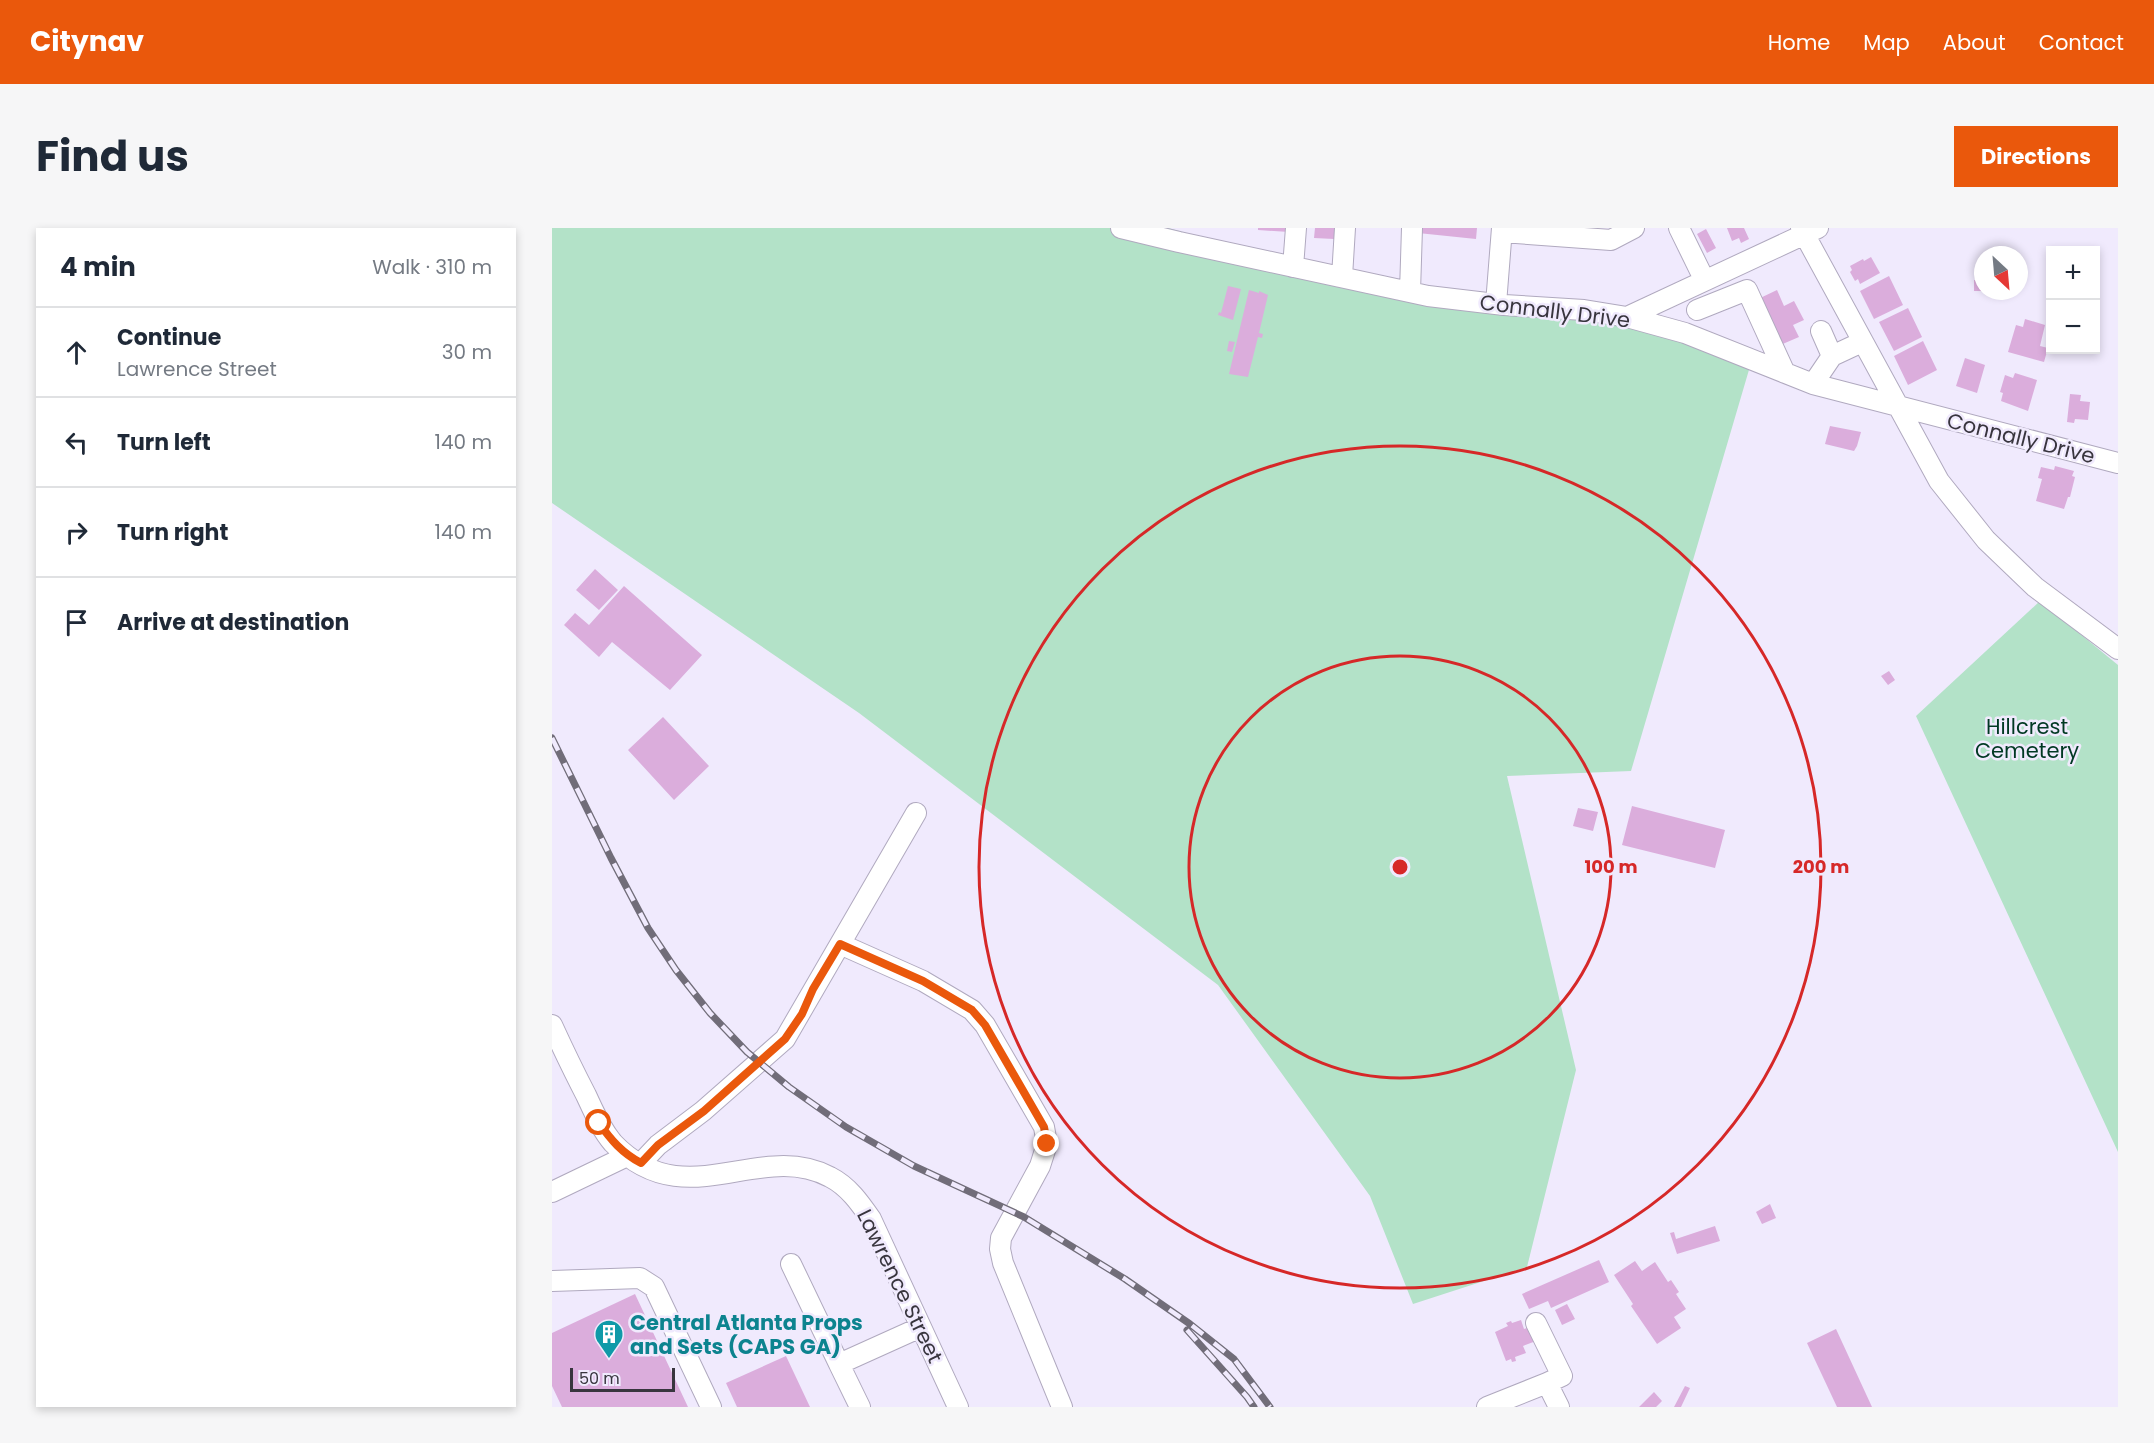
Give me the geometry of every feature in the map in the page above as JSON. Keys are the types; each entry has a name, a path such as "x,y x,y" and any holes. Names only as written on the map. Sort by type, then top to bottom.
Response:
{"street":[{"name":"Connally Drive","path":"1121,228 1180,235 1293,267 1410,292 1496,304 1584,310 1628,317 1684,333 1813,384 2118,463"},
{"path":"1293,267 1296,228"},
{"path":"1342,277 1345,228"},
{"path":"1410,292 1412,228"},
{"path":"1496,304 1502,230 1611,240 1634,228"},
{"path":"1679,228 1704,279"},
{"path":"1628,317 1808,230 1862,342 1939,481 1986,540 2035,587 2118,649"},
{"path":"1697,310 1747,290 1785,373"},
{"path":"1821,331 1832,356"},
{"path":"1813,384 1832,356 1862,342"},
{"path":"552,1192 634,1160 658,1145 704,1111 785,1039 802,1014 813,989 916,813"},
{"path":"840,944 923,981 972,1010 985,1025 1044,1127 1047,1144 1040,1166 1001,1238 1000,1249 1011,1284 1062,1407"},
{"name":"Lawrence Street","path":"552,1025 599,1123 612,1141 634,1160 654,1171 684,1178 777,1166 802,1167 830,1177 856,1197 871,1219 958,1407"},
{"path":"791,1264 860,1407"},
{"path":"552,1281 640,1278 654,1287 711,1407"},
{"path":"1491,1405 1562,1376 1536,1323"},
{"path":"839,1364 921,1327"},
{"path":"1547,1383 1559,1407"}],"green space":[{"path":"552,228 1168,228 1409,293 1639,312 1751,363 1631,771 1507,776 1576,1070 1527,1267 1413,1304 1370,1196 1218,985 859,713 552,503"},
{"name":"Hillcrest Cemetery","path":"2040,601 2118,665 2118,1152 1916,716"}],"building":[{"path":"1258,228 1289,228 1289,232 1258,230"},
{"path":"1315,228 1335,228 1334,239 1314,238"},
{"path":"1418,228 1477,228 1476,239 1418,233"},
{"path":"1727,228 1744,228 1749,239 1741,243 1739,238 1732,241"},
{"path":"1706,229 1716,248 1707,253 1697,234"},
{"path":"1871,257 1880,273 1860,284 1858,279 1855,281 1850,272 1852,270 1850,266"},
{"path":"1889,276 1903,305 1874,319 1860,291"},
{"path":"1228,286 1241,289 1233,320 1218,315 1219,312 1221,313"},
{"path":"1249,290 1268,295 1259,333 1263,334 1262,338 1258,337 1248,377 1229,374"},
{"path":"1777,290 1784,306 1794,301 1804,320 1793,325 1799,337 1778,346 1756,300"},
{"path":"1908,308 1922,337 1894,351 1879,322"},
{"path":"2025,319 2045,325 2040,346 2046,348 2044,362 2008,352 2016,325 2023,327"},
{"path":"1229,341 1235,342 1232,352 1227,351"},
{"path":"1923,341 1937,370 1908,385 1894,356"},
{"path":"1965,358 1985,365 1977,393 1956,386"},
{"path":"2015,373 2037,380 2028,411 2001,401 2003,393 2000,392 2005,375 2013,378"},
{"path":"2070,394 2081,395 2080,401 2090,402 2088,420 2075,419 2074,423 2067,422"},
{"path":"1830,426 1861,432 1854,451 1825,444"},
{"path":"2055,466 2074,471 2072,476 2075,477 2070,497 2064,509 2036,501 2042,479 2038,478 2041,467 2054,470"},
{"path":"595,569 618,590 599,610 576,590"},
{"path":"624,586 702,655 670,690 612,642 599,657 564,625 575,613 589,625"},
{"path":"1889,671 1895,680 1888,685 1881,676"},
{"path":"663,717 709,766 674,800 628,750"},
{"path":"1632,806 1725,830 1715,868 1622,845"},
{"path":"1578,808 1598,812 1593,831 1573,826"},
{"path":"1770,1204 1776,1218 1762,1224 1756,1212"},
{"path":"1715,1226 1720,1241 1677,1254 1670,1233 1674,1232 1676,1239"},
{"path":"1599,1260 1609,1282 1551,1308 1548,1301 1529,1309 1522,1294"},
{"path":"1635,1261 1642,1271 1655,1262 1668,1282 1671,1280 1679,1292 1676,1294 1686,1309 1674,1317 1681,1328 1657,1344 1631,1306 1633,1304 1614,1275"},
{"name":"Central Atlanta Props and Sets (CAPS GA)","path":"635,1294 688,1407 562,1407 552,1386 552,1333"},
{"path":"1567,1304 1575,1319 1562,1325 1555,1310"},
{"path":"1521,1320 1524,1329 1530,1327 1536,1341 1523,1346 1526,1353 1515,1357 1516,1361 1512,1362 1511,1359 1506,1361 1495,1332 1508,1326 1506,1323"},
{"path":"1836,1329 1872,1407 1837,1407 1807,1343"},
{"path":"786,1356 810,1407 737,1407 726,1383"},
{"path":"1685,1386 1690,1388 1681,1407 1674,1407"},
{"path":"1654,1392 1662,1401 1656,1407 1639,1407"}],"railway":[{"path":"552,738 648,928 676,970 710,1013 747,1052 789,1087 846,1127 914,1166 1024,1217 1125,1279 1190,1324 1234,1359 1270,1407"},
{"path":"1187,1330 1254,1407"}],"place":[{"name":"Central Atlanta Props and Sets (CAPS GA)","path":"609,1360"}],"route":[{"path":"599,1123 627,1156 641,1163 658,1145 704,1111 785,1039 802,1014 813,989 840,944 923,981 972,1010 985,1025 1044,1127 1047,1144"}]}
